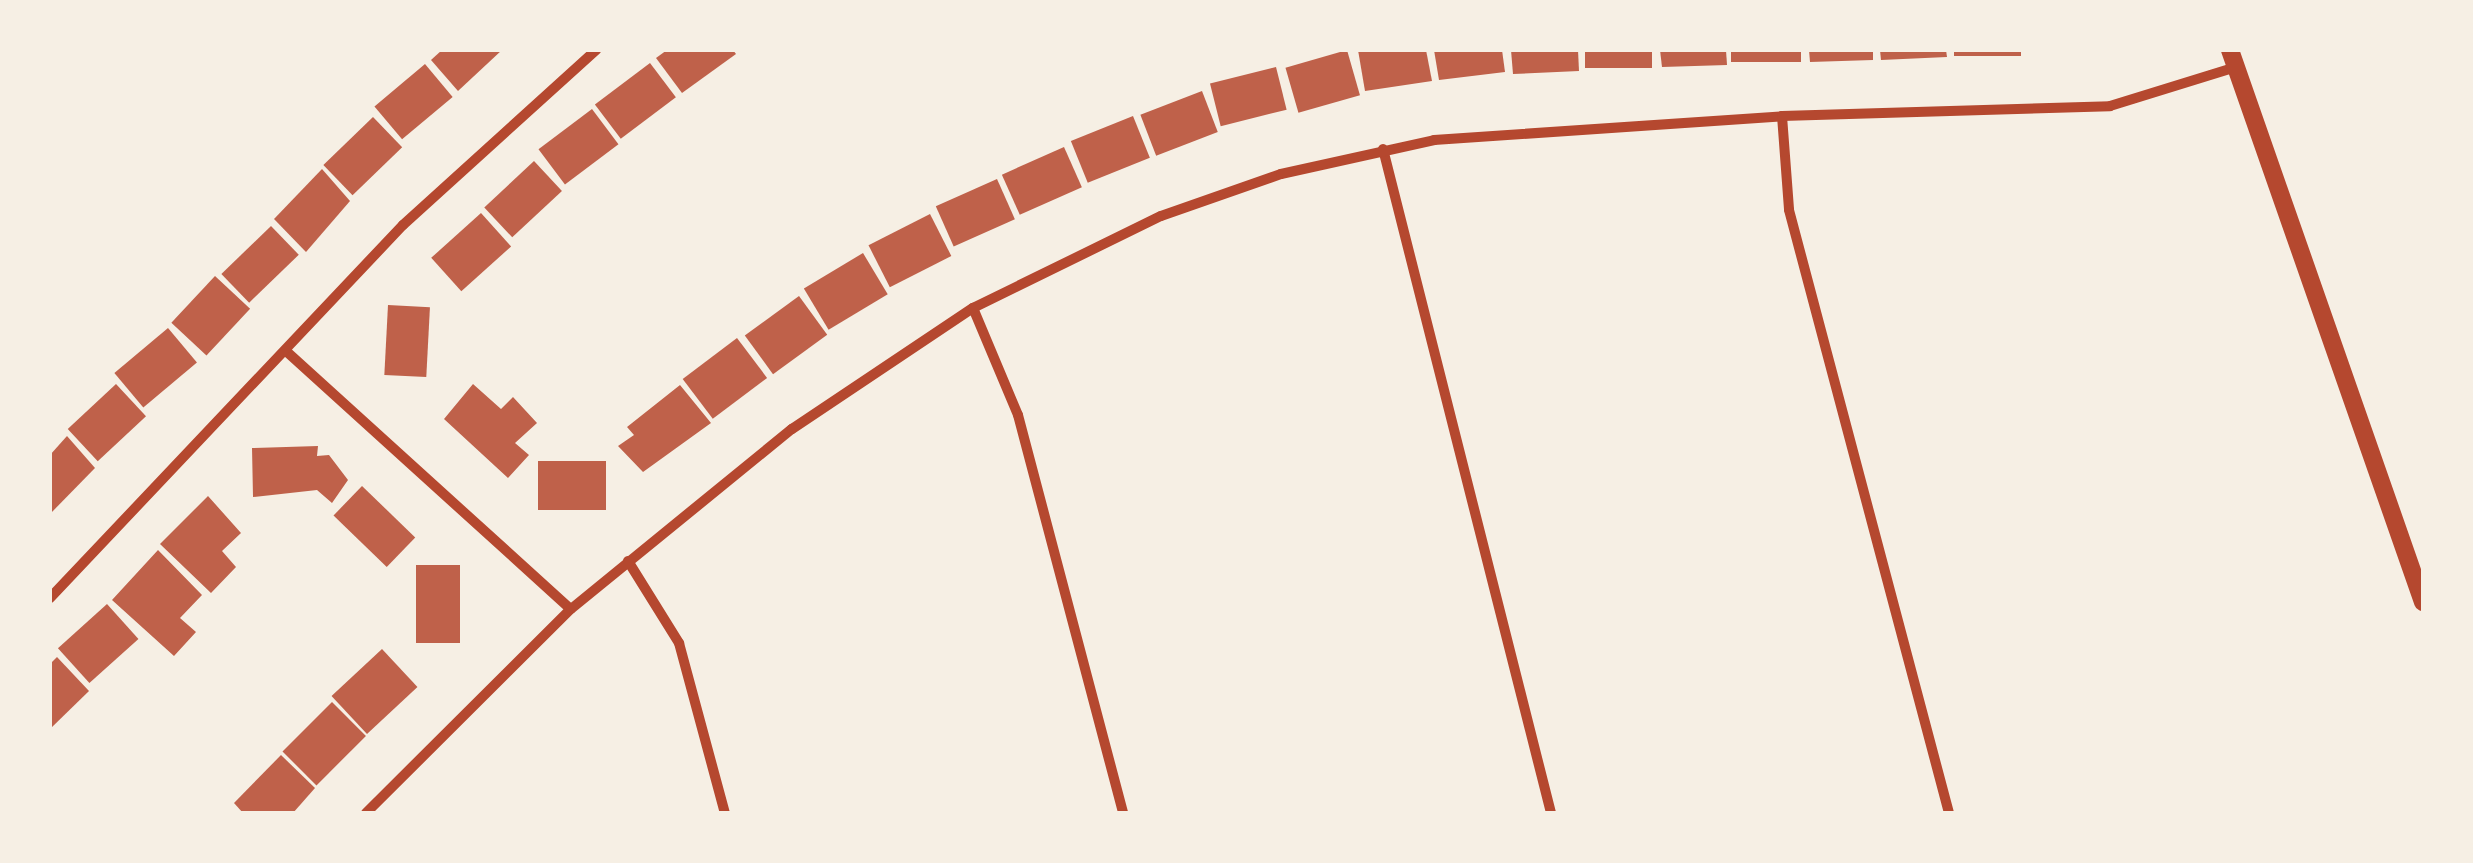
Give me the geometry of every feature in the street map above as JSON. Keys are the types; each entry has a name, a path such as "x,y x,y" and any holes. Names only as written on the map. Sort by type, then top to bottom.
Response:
{"street":[{"path":"50,598 454,174 596,50"},
{"path":"366,813 571,609 628,561 792,429 973,308 1201,200 1383,149 1488,134 1782,116 2110,106 2233,58 2423,602"},
{"path":"1782,116 1789,210 1949,813"},
{"path":"1383,149 1551,813"},
{"path":"973,308 1018,415 1123,813"},
{"path":"286,351 571,609"},
{"path":"628,561 679,643 725,813"}],"building":[{"path":"442,50 502,50 458,91 431,60"},
{"path":"667,50 733,50 736,54 682,93 656,58"},
{"path":"1347,50 1360,95 1298,113 1285,68"},
{"path":"1358,50 1426,50 1432,81 1365,91"},
{"path":"1434,50 1502,50 1505,72 1439,80"},
{"path":"1511,50 1578,50 1579,71 1513,74"},
{"path":"1585,50 1652,50 1652,68 1585,68"},
{"path":"1660,50 1726,50 1727,65 1662,67"},
{"path":"1731,50 1801,50 1801,62 1731,62"},
{"path":"1809,50 1873,50 1873,60 1810,62"},
{"path":"1880,50 1946,50 1947,57 1881,60"},
{"path":"1954,50 2021,50 2021,56 1954,56"},
{"path":"650,63 676,97 621,139 595,105"},
{"path":"425,64 453,97 402,139 374,106"},
{"path":"1276,67 1287,110 1221,126 1210,83"},
{"path":"1202,91 1218,132 1156,156 1140,115"},
{"path":"592,109 618,144 565,184 538,149"},
{"path":"1133,116 1150,158 1088,183 1071,141"},
{"path":"373,117 402,147 353,195 323,165"},
{"path":"1064,147 1082,187 1020,215 1002,175"},
{"path":"534,161 562,191 512,237 484,207"},
{"path":"322,169 350,201 306,252 274,219"},
{"path":"997,179 1015,219 954,246 936,206"},
{"path":"481,213 511,246 461,291 431,258"},
{"path":"930,214 951,256 890,287 869,245"},
{"path":"271,226 299,255 249,303 221,274"},
{"path":"863,253 888,294 829,330 804,289"},
{"path":"215,276 250,309 206,356 171,323"},
{"path":"799,296 827,335 773,374 745,335"},
{"path":"388,305 430,307 426,377 384,375"},
{"path":"168,328 197,362 143,407 114,373"},
{"path":"737,338 767,378 713,419 683,379"},
{"path":"116,384 146,416 98,461 68,429"},
{"path":"473,384 501,409 513,397 537,423 515,443 529,455 508,478 444,419"},
{"path":"680,385 711,423 643,472 618,446 634,435 627,427"},
{"path":"67,436 95,468 50,514 50,455"},
{"path":"318,446 317,456 329,455 348,480 332,503 317,490 253,497 252,448"},
{"path":"538,461 606,461 606,510 538,510"},
{"path":"362,486 415,537 387,567 334,515"},
{"path":"208,496 241,533 222,551 236,567 211,593 160,544"},
{"path":"158,550 202,595 180,618 196,632 174,656 112,600"},
{"path":"416,565 460,565 460,643 416,643"},
{"path":"107,604 138,639 89,683 58,648"},
{"path":"382,649 417,687 367,734 332,696"},
{"path":"57,657 89,691 50,729 50,664"},
{"path":"332,702 366,736 316,785 283,751"},
{"path":"281,755 315,788 293,813 243,813 234,803"}]}
